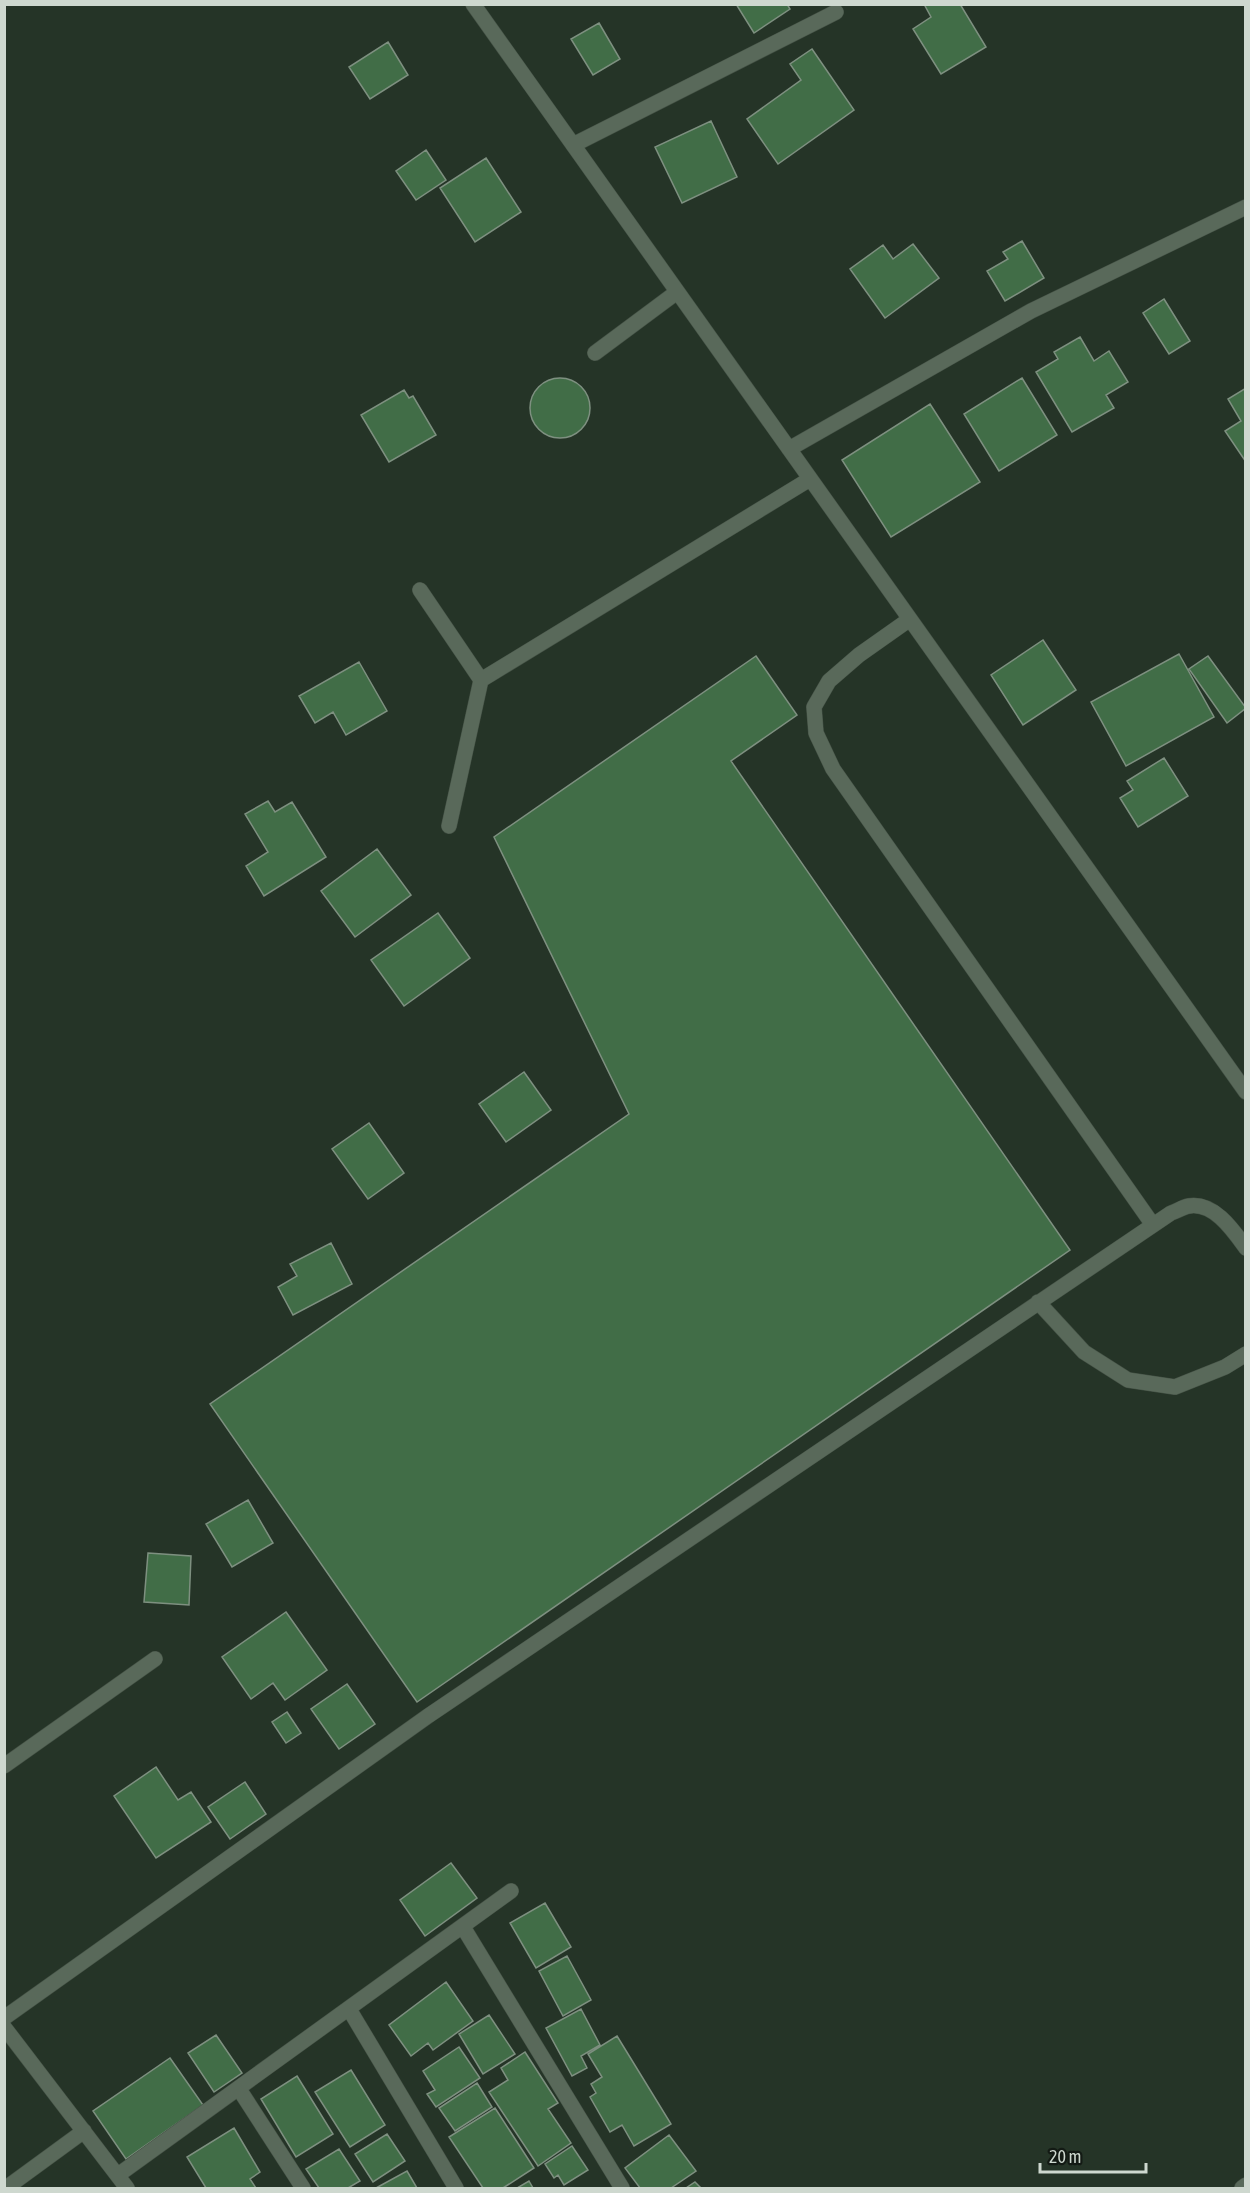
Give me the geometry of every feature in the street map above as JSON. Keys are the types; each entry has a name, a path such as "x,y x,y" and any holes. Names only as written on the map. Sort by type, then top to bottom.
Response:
{"street":[{"path":"473,4 1245,1092"},
{"path":"573,145 836,12"},
{"path":"789,449 1031,311 1245,207"},
{"path":"595,353 677,292"},
{"path":"449,826 481,680 810,479"},
{"path":"420,590 481,680"},
{"path":"910,619 859,655 829,681 814,706 816,733 833,769 1153,1225"},
{"path":"4,2018 428,1716 1171,1213 1191,1206 1213,1211 1233,1230 1245,1248"},
{"path":"1038,1302 1084,1352 1128,1380 1175,1387 1225,1367 1245,1354"},
{"path":"4,1766 155,1659"},
{"path":"118,2175 512,1891"},
{"path":"463,1927 622,2188"},
{"path":"349,2009 456,2188"},
{"path":"4,2027 127,2188"},
{"path":"239,2089 303,2188"},
{"path":"6,2188 84,2131"},
{"path":"1242,2188 1245,2185"}],"building":[{"path":"736,4 787,4 790,9 754,33"},
{"path":"924,4 960,4 986,47 941,74 913,29 931,17"},
{"path":"599,23 620,59 593,75 571,39"},
{"path":"388,42 408,75 370,99 349,67"},
{"path":"812,49 854,110 778,164 747,119 801,80 790,64"},
{"path":"711,121 737,177 682,203 655,147"},
{"path":"426,150 446,180 416,200 396,171"},
{"path":"486,158 521,212 475,242 440,188"},
{"path":"1022,241 1044,278 1005,301 987,271 1008,259 1003,252"},
{"path":"913,244 939,278 885,318 850,269 883,245 893,259"},
{"path":"1164,299 1190,341 1169,354 1143,313"},
{"path":"1080,337 1094,361 1109,351 1128,382 1106,395 1114,408 1072,432 1036,372 1058,359 1054,352"},
{"path":"554,378 566,378 577,383 585,391 590,408 588,420 577,433 566,438 554,438 543,433 535,425 530,414 530,402 535,391 543,383"},
{"path":"1022,378 1057,435 999,471 964,414"},
{"path":"1246,388 1246,462 1225,431 1241,421 1228,399"},
{"path":"404,390 409,398 413,396 436,435 389,462 361,415"},
{"path":"930,404 980,482 891,537 842,460"},
{"path":"1043,640 1076,690 1023,725 991,675"},
{"path":"1179,654 1214,717 1126,766 1091,702"},
{"path":"756,656 797,715 731,761 1070,1250 417,1702 210,1404 629,1114 494,837"},
{"path":"1208,656 1246,708 1227,723 1189,669"},
{"path":"359,662 387,711 346,735 333,712 315,723 299,696"},
{"path":"1164,758 1188,796 1138,827 1120,798 1133,790 1127,781"},
{"path":"268,801 275,812 292,802 326,857 264,896 246,866 268,852 245,814"},
{"path":"377,849 411,895 355,937 321,891"},
{"path":"438,913 470,958 404,1006 371,960"},
{"path":"524,1072 551,1110 506,1142 479,1104"},
{"path":"369,1123 404,1173 368,1199 332,1149"},
{"path":"331,1243 352,1284 293,1315 278,1287 297,1276 290,1264"},
{"path":"248,1500 273,1543 232,1567 206,1524"},
{"path":"148,1553 191,1556 189,1605 144,1602"},
{"path":"286,1612 327,1670 285,1700 273,1683 251,1699 222,1657"},
{"path":"347,1684 375,1724 339,1749 311,1709"},
{"path":"287,1712 301,1733 286,1743 272,1722"},
{"path":"156,1767 178,1800 191,1792 211,1822 156,1858 114,1796"},
{"path":"245,1782 266,1814 230,1839 208,1807"},
{"path":"451,1863 477,1898 425,1936 400,1900"},
{"path":"545,1903 571,1947 536,1968 510,1923"},
{"path":"567,1956 591,2000 563,2016 539,1971"},
{"path":"446,1982 473,2021 433,2050 428,2043 411,2056 389,2025"},
{"path":"581,2009 600,2045 581,2056 587,2068 572,2076 546,2028"},
{"path":"489,2015 515,2054 483,2074 459,2034"},
{"path":"216,2035 242,2073 214,2092 188,2053"},
{"path":"617,2036 671,2124 634,2146 622,2125 610,2132 590,2097 596,2093 591,2084 602,2077 588,2054"},
{"path":"459,2047 480,2078 436,2107 427,2094 435,2090 423,2071"},
{"path":"525,2052 558,2103 548,2109 571,2143 538,2166 489,2092 508,2080 501,2068"},
{"path":"170,2058 203,2105 126,2159 93,2111"},
{"path":"351,2070 385,2125 350,2147 315,2092"},
{"path":"297,2076 333,2134 296,2157 261,2099"},
{"path":"477,2083 492,2107 455,2131 439,2108"},
{"path":"495,2108 534,2168 503,2188 483,2188 449,2137"},
{"path":"234,2128 260,2172 250,2179 256,2188 206,2188 187,2157"},
{"path":"387,2134 405,2161 373,2182 355,2154"},
{"path":"669,2135 696,2171 671,2188 640,2188 625,2168"},
{"path":"572,2146 588,2170 564,2185 558,2175 554,2178 545,2164"},
{"path":"339,2149 360,2181 348,2188 319,2188 306,2169"},
{"path":"407,2171 417,2188 376,2188"},
{"path":"529,2181 533,2188 517,2188"},
{"path":"695,2182 701,2188 686,2188"}]}
